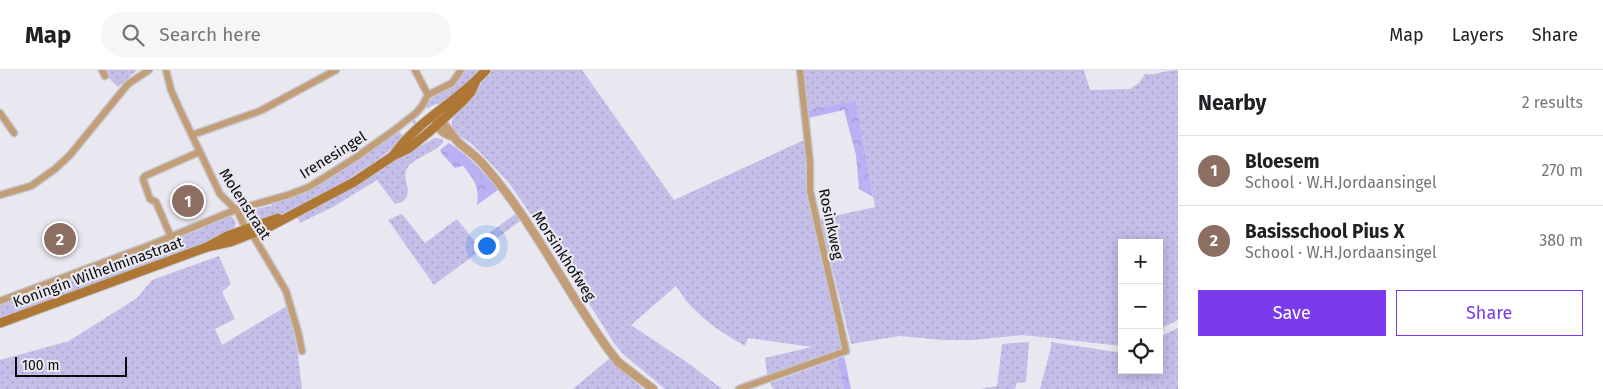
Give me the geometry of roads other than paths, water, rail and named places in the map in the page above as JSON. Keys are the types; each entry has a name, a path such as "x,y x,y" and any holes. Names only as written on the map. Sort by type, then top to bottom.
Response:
{"main road":[{"name":"Koningin Wilhelminastraat","path":"393,156 400,145 460,93 475,83 486,70"},
{"name":"Koningin Wilhelminastraat","path":"0,323 206,247 227,236 249,231 291,215 354,182 393,156 408,149 440,124 471,92 475,83"}],"street":[{"path":"0,195 30,186 55,169 70,155 128,84 149,70"},
{"name":"Molenstraat","path":"166,70 171,90 220,194 235,210 280,278 296,323 302,351"},
{"path":"192,134 260,111 336,70"},
{"path":"415,70 428,95"},
{"name":"Irenesingel","path":"0,301 171,237 235,210 309,187 402,124 422,106 428,95 452,82 461,70"},
{"name":"Rosinkweg","path":"739,389 846,351 810,192 808,134 800,70"},
{"path":"0,113 14,133"},
{"name":"Morsinkhofweg","path":"433,116 480,162 508,195 537,236 618,362 653,389"},
{"path":"171,237 156,202 150,199 143,179 145,176 199,152"}],"place":[{"name":"Bloesem","path":"188,201"},
{"name":"Basisschool Pius X","path":"60,239"}]}
